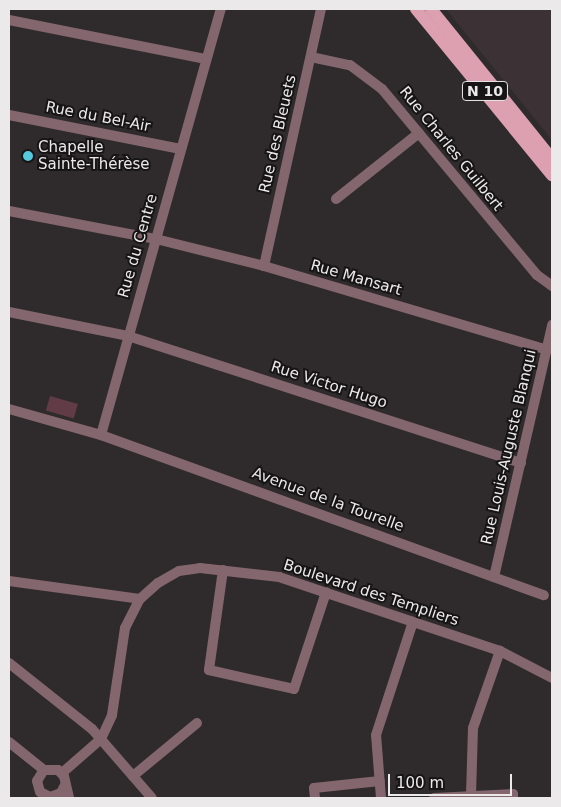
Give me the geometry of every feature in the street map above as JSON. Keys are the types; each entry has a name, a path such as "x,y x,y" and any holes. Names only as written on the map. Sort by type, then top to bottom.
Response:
{"main road":[{"name":"N 10","path":"416,9 552,175"},
{"name":"N 10","path":"431,9 552,159"}],"street":[{"name":"Rue du Centre","path":"101,435 221,9"},
{"name":"Rue des Bleuets","path":"264,266 321,9"},
{"path":"9,20 206,59"},
{"name":"Rue Charles Guilbert","path":"310,56 350,65 365,74 382,89 537,275 552,286"},
{"name":"Rue du Bel-Air","path":"9,115 181,149"},
{"path":"336,199 419,134"},
{"name":"Rue Mansart","path":"9,211 156,239 264,266 547,350"},
{"name":"Rue Victor Hugo","path":"9,312 128,336 521,463"},
{"name":"Rue Louis-Auguste Blanqui","path":"494,576 552,325"},
{"name":"Avenue de la Tourelle","path":"9,409 101,435 544,594"},
{"name":"Boulevard des Templiers","path":"62,773 101,739 112,716 125,628 140,598 158,583 180,571 200,568 279,577 500,651 552,678"},
{"path":"223,570 210,670 294,689 326,592"},
{"path":"9,581 140,598"},
{"path":"381,798 376,735 413,622"},
{"path":"471,795 474,728 500,651"},
{"path":"9,663 101,739 152,798"},
{"path":"133,776 197,723"},
{"path":"9,742 24,753 41,773"},
{"path":"41,773 53,768 62,773 69,798"},
{"path":"41,773 37,795 55,797 65,785"},
{"path":"315,798 314,788 380,782"},
{"path":"434,798 513,794 513,798"}],"shaded area":[{"path":"446,9 552,9 552,140"},
{"path":"50,396 78,404 74,418 46,410"}],"place":[{"name":"Chapelle Sainte-Thérèse","path":"28,156"}]}
